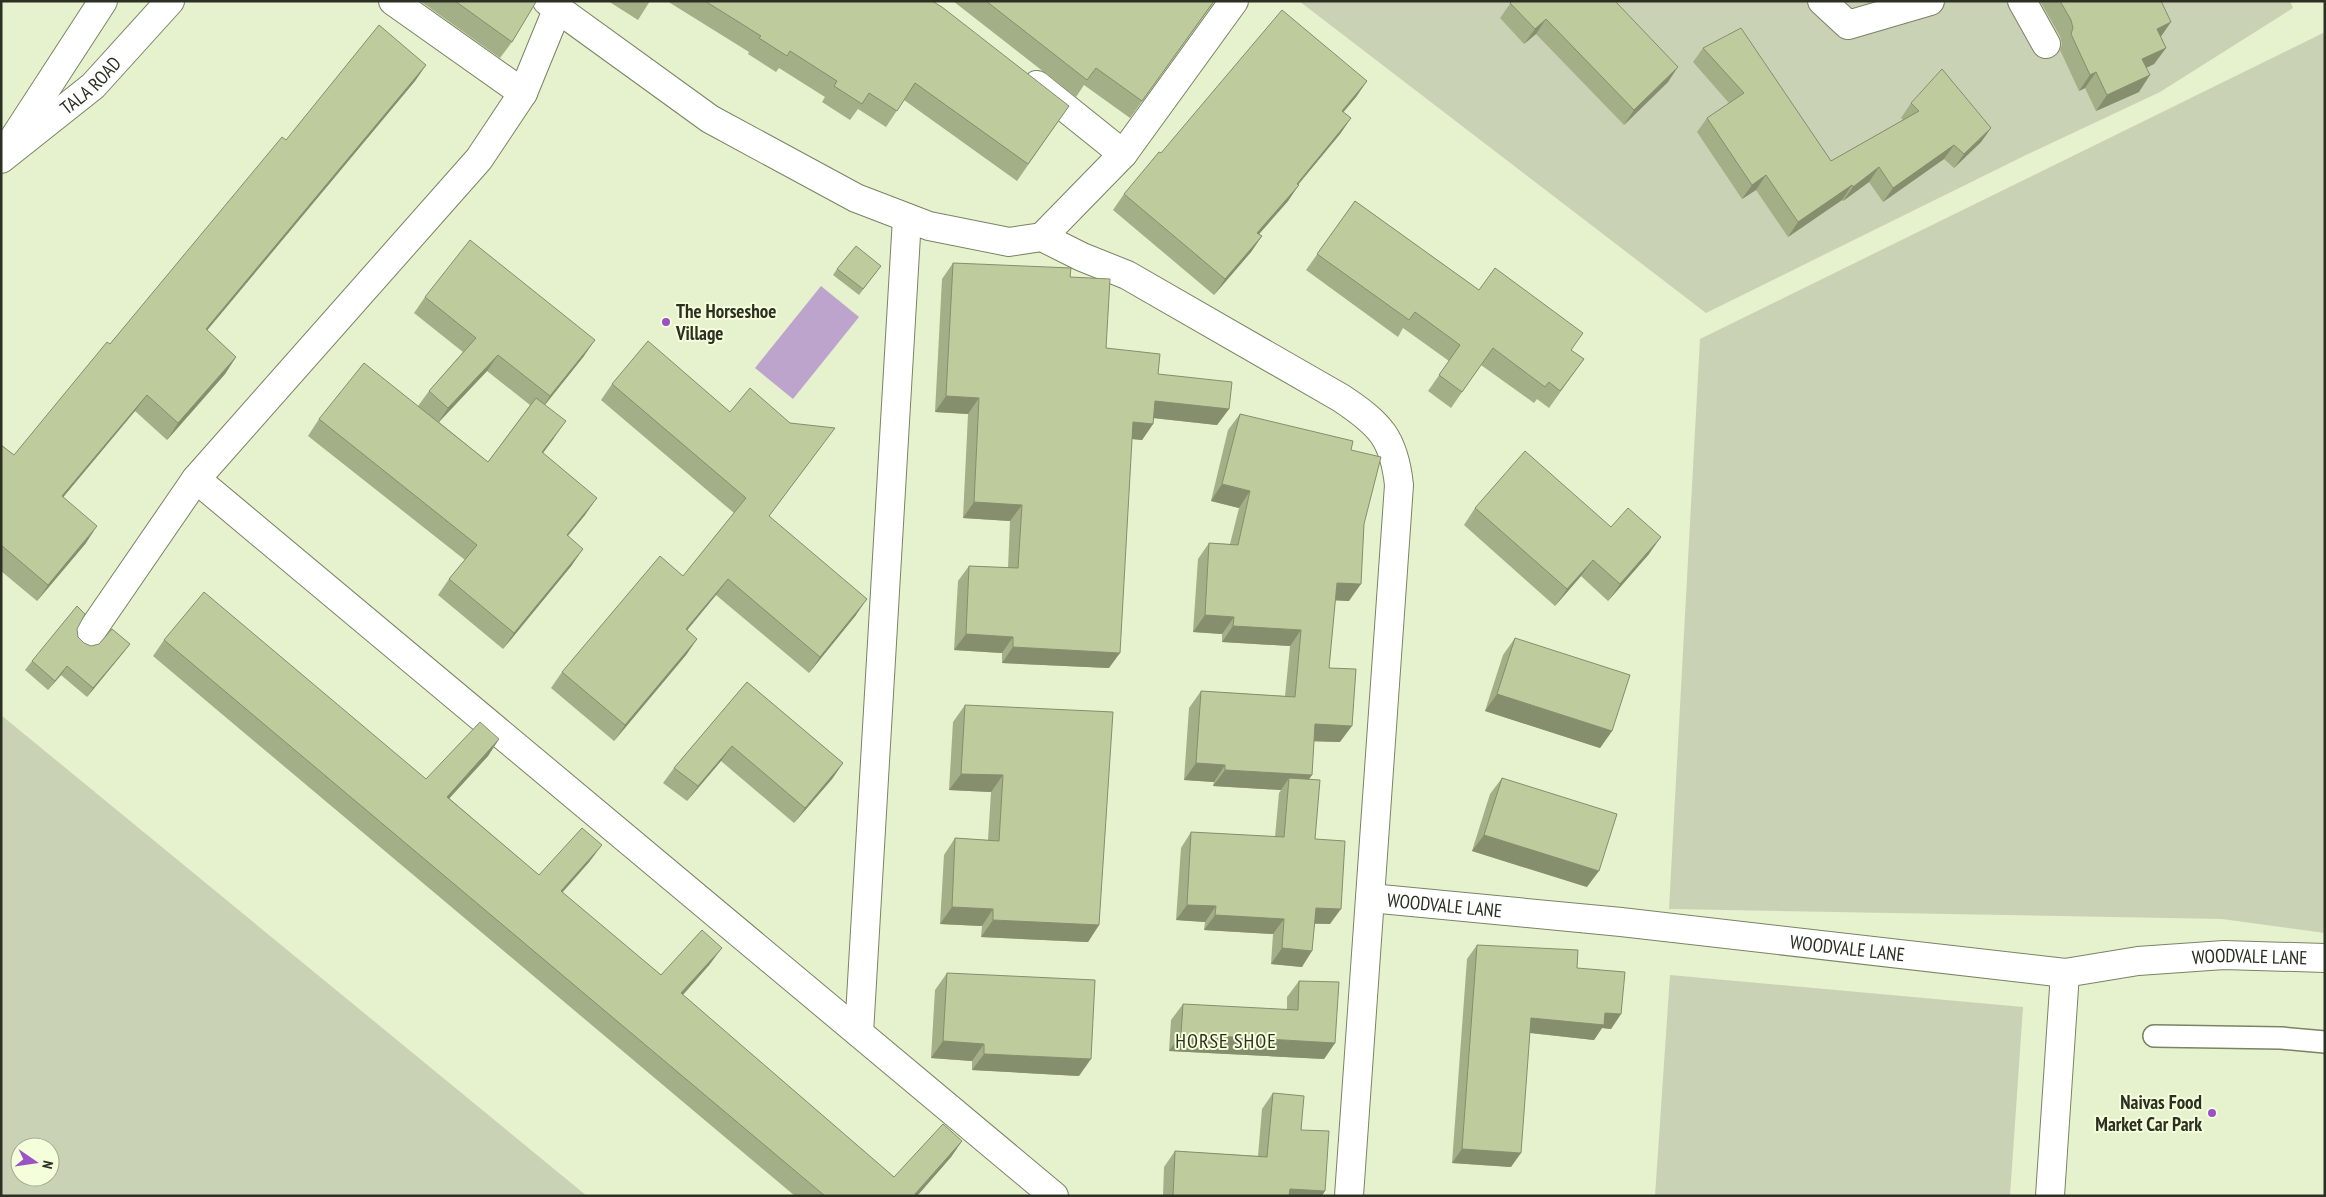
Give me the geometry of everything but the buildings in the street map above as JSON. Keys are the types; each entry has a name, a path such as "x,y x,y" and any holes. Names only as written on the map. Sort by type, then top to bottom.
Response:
{"street":[{"name":"TALA ROAD","path":"1,158 103,1"},
{"name":"TALA ROAD","path":"1,158 93,86 170,1"},
{"path":"392,1 523,94"},
{"path":"1042,237 1123,154 1234,1"},
{"path":"1822,1 1848,25 1930,1"},
{"path":"2022,1 2046,44"},
{"path":"86,639 196,479 479,159 523,94 552,5 710,119 856,198 929,226 1008,242 1042,237 1082,258 1127,275 1341,398 1366,415 1385,436 1396,459 1399,485 1349,1196"},
{"path":"1021,73 1123,154"},
{"path":"859,1033 907,218"},
{"path":"196,479 1054,1196"},
{"name":"WOODVALE LANE","path":"1370,898 1630,924 2065,973 2138,962 2224,955 2325,958"},
{"path":"2050,1196 2065,973"}],"lane":[{"path":"2154,1036 2281,1038 2325,1042"}],"green space":[{"path":"1299,1 2290,1 2293,8 2160,92 2026,155 1706,313"},
{"path":"2325,32 2325,933 2222,919 1669,909 1700,339"},
{"path":"1,715 587,1196 1,1196"},
{"path":"1670,975 2023,1007 2010,1196 1655,1196"}],"shaded area":[{"path":"821,286 859,317 793,399 755,368"}],"place":[{"name":"The Horseshoe Village","path":"666,322"},
{"name":"Naivas Food Market Car Park","path":"2212,1113"}],"district":[{"name":"HORSE SHOE","path":"1226,1041"}]}
